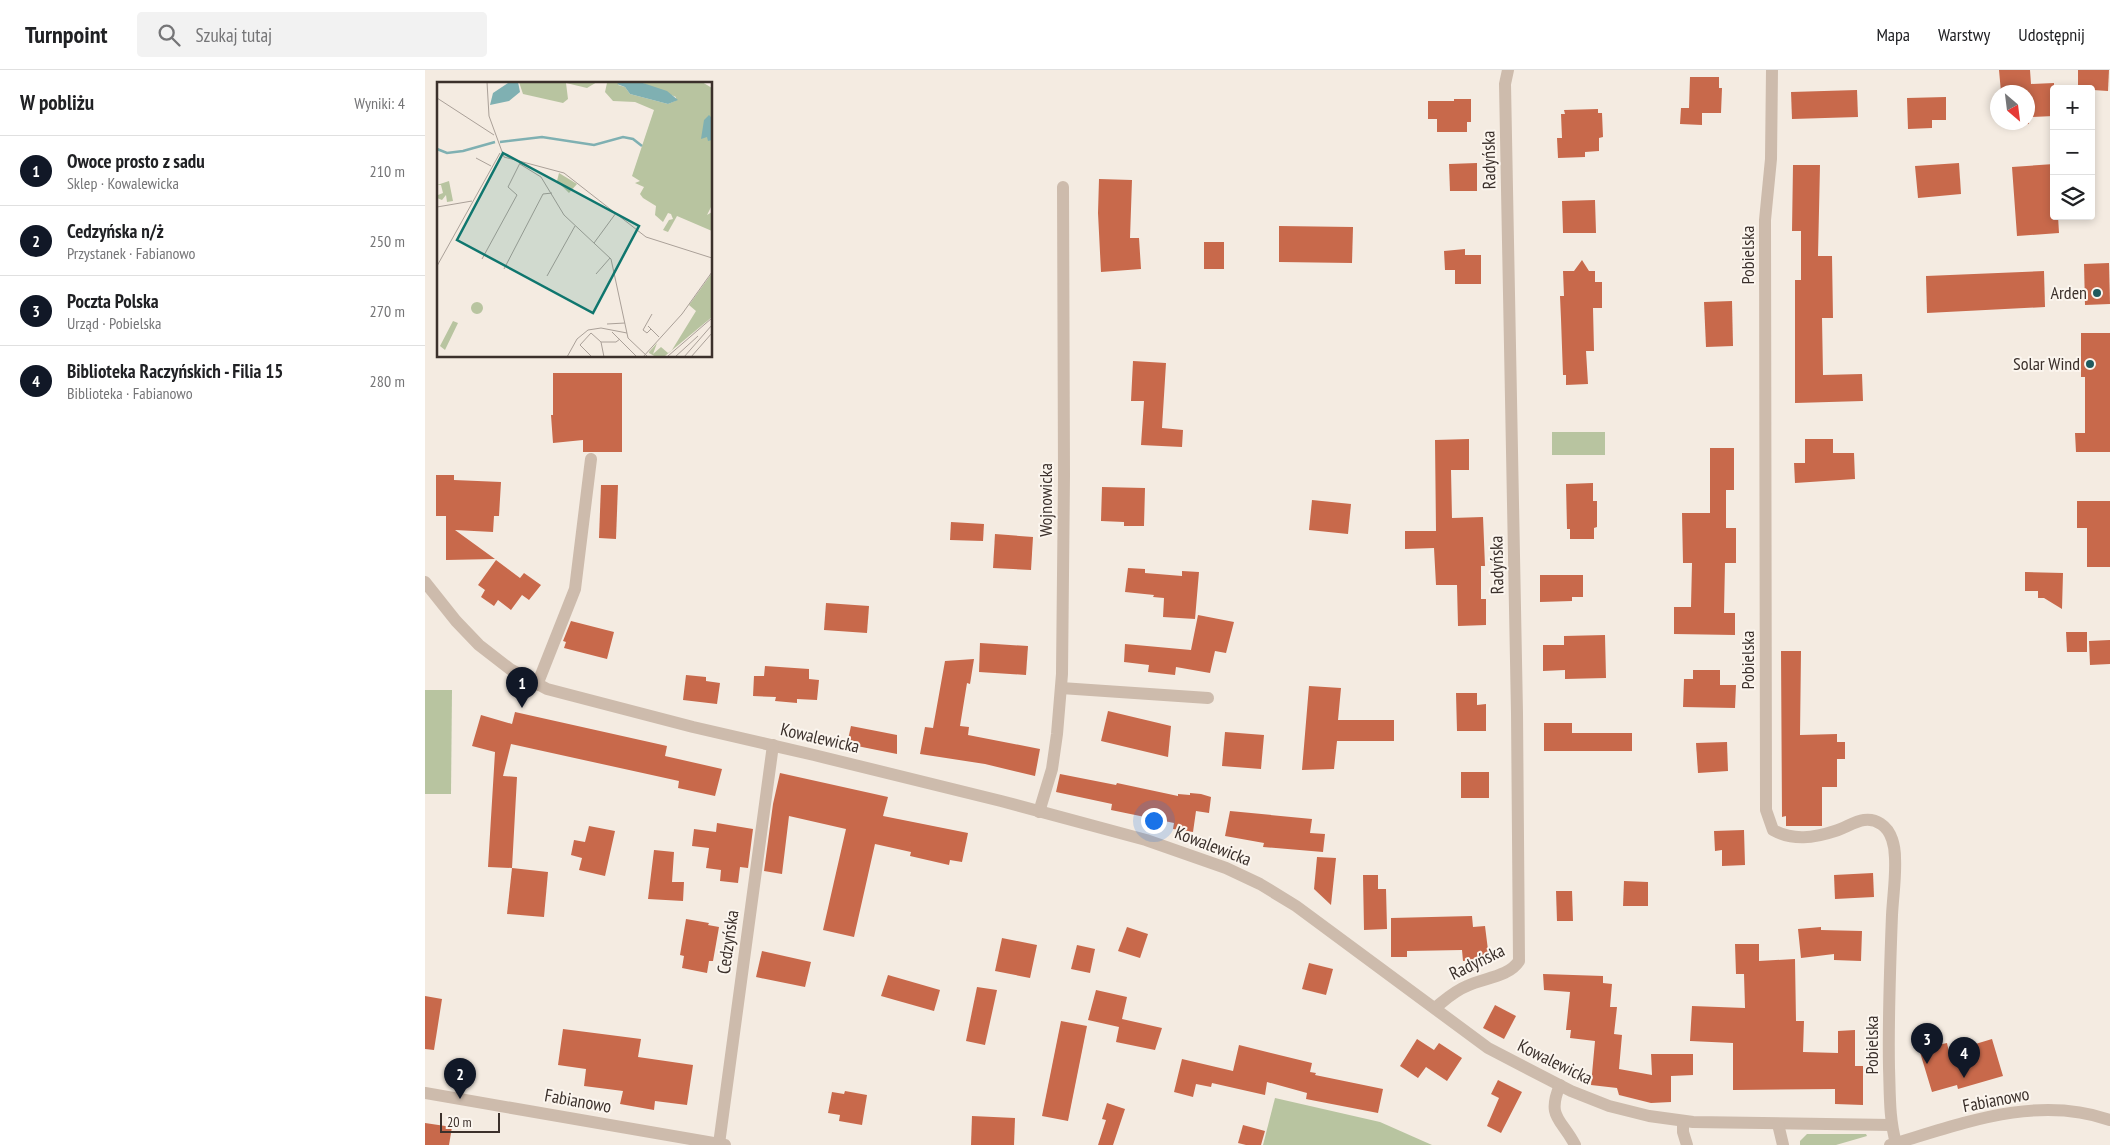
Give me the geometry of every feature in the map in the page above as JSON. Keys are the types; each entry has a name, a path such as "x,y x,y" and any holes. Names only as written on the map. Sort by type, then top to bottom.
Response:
{"street":[{"name":"Radyńska","path":"1435,1008 1451,994 1466,986 1509,970 1519,961 1517,713 1505,84 1508,70"},
{"name":"Pobielska","path":"1772,70 1771,159 1765,220 1766,810 1773,830 1785,837 1797,839 1836,831 1859,820 1875,821 1884,826 1892,838 1895,857 1889,1053 1893,1144"},
{"name":"Wojnowicka","path":"1039,812 1052,769 1061,688 1065,476 1063,187"},
{"path":"537,685 575,589 591,459"},
{"name":"Kowalewicka","path":"425,582 456,621 479,645 510,670 537,685 589,701 917,779 1171,847 1227,868 1260,884 1295,906 1488,1048 1589,1099 1629,1113 1683,1121 1891,1125"},
{"path":"1061,688 1208,698"},
{"name":"Cedzyńska","path":"722,1144 773,745"},
{"path":"1560,1085 1555,1098 1555,1116 1575,1145"},
{"name":"Fabianowo","path":"425,1093 722,1144"},
{"name":"Fabianowo","path":"1893,1144 1987,1117 2036,1109 2067,1110 2110,1120"},
{"path":"1683,1121 1683,1132 1687,1145"},
{"path":"1778,1124 1783,1145"}],"green space":[{"path":"1552,432 1605,432 1605,455 1552,455"},
{"path":"425,690 452,690 451,794 425,794"},
{"path":"1275,1098 1380,1122 1432,1145 1263,1145"},
{"path":"1807,1134 1866,1134 1867,1136 1836,1145 1800,1145 1800,1141"}],"building":[{"path":"1999,70 2030,70 2031,84 2054,83 2054,85 2050,85 2050,116 2035,117 2035,85 2000,85"},
{"path":"2078,70 2109,70 2108,91 2095,90 2095,85 2078,85"},
{"path":"1690,77 1719,77 1719,88 1722,88 1721,113 1702,113 1702,125 1680,124 1681,108 1689,108"},
{"path":"1857,90 1858,117 1792,119 1791,92"},
{"path":"1946,97 1946,120 1932,120 1932,128 1908,129 1907,98"},
{"path":"1454,99 1471,99 1471,122 1467,122 1467,132 1437,132 1437,119 1428,119 1428,101 1454,101"},
{"path":"1598,109 1598,113 1602,113 1603,137 1599,138 1599,151 1585,152 1585,157 1558,158 1557,138 1562,138 1561,114 1565,114 1564,110"},
{"path":"1477,163 1477,191 1450,191 1449,164"},
{"path":"1959,163 1961,194 1918,198 1915,166"},
{"path":"2050,164 2050,220 2058,220 2059,233 2017,236 2012,167"},
{"path":"1793,165 1820,165 1818,256 1832,256 1833,318 1822,318 1823,375 1862,374 1863,401 1795,403 1795,280 1801,280 1801,231 1792,231"},
{"path":"1099,179 1132,180 1130,238 1139,238 1141,269 1101,272 1098,213"},
{"path":"1595,200 1596,233 1563,233 1562,201"},
{"path":"1279,226 1353,227 1352,263 1279,262"},
{"path":"1204,242 1224,242 1224,269 1204,269"},
{"path":"1465,249 1465,255 1481,255 1481,284 1455,284 1455,270 1445,270 1444,251"},
{"path":"1582,260 1589,271 1595,271 1595,282 1602,282 1602,308 1593,308 1594,351 1586,351 1588,384 1566,385 1566,375 1563,375 1560,296 1564,296 1563,271 1574,271"},
{"name":"Arden","path":"2109,263 2110,304 2085,305 2084,264"},
{"path":"2044,271 2045,307 1927,313 1926,276"},
{"path":"1732,301 1733,346 1706,347 1704,302"},
{"path":"2081,333 2110,333 2110,452 2076,452 2075,433 2085,433 2085,377 2081,377"},
{"path":"1133,361 1166,363 1162,428 1183,430 1182,447 1141,445 1144,401 1131,401"},
{"path":"553,373 622,373 622,452 583,452 583,440 553,443 551,415 553,415"},
{"path":"1469,439 1469,470 1451,470 1452,518 1483,517 1485,566 1481,566 1481,599 1486,599 1486,625 1458,626 1457,585 1436,585 1434,548 1405,549 1405,531 1436,531 1435,440"},
{"path":"1805,439 1833,439 1833,453 1854,453 1855,479 1795,483 1794,463 1805,463"},
{"path":"1710,448 1734,448 1734,490 1726,490 1726,528 1736,528 1736,563 1725,563 1724,613 1735,613 1735,635 1674,634 1674,607 1691,607 1692,563 1683,563 1682,513 1710,513"},
{"path":"436,475 454,475 454,480 501,482 499,516 494,516 493,532 455,530 495,559 446,560 446,516 436,516"},
{"path":"1593,483 1593,501 1597,501 1597,527 1594,528 1594,539 1570,539 1570,529 1567,529 1566,484"},
{"path":"601,485 618,485 616,539 599,538"},
{"path":"1102,487 1145,488 1144,526 1124,526 1124,522 1101,521"},
{"path":"1312,500 1351,504 1348,534 1309,530"},
{"path":"2077,501 2110,501 2110,567 2087,567 2087,528 2077,528"},
{"path":"951,522 984,524 983,541 950,540"},
{"path":"995,534 1033,537 1031,570 993,568"},
{"path":"496,560 520,578 524,573 541,585 529,600 522,595 511,610 498,600 494,606 481,597 485,590 478,585"},
{"path":"1128,568 1145,569 1145,573 1182,576 1182,571 1199,572 1195,619 1163,617 1164,598 1125,592"},
{"path":"2025,572 2063,573 2062,609 2044,598 2038,598 2038,591 2025,591"},
{"path":"1540,575 1583,575 1583,597 1572,597 1572,601 1540,602"},
{"path":"826,603 869,606 867,633 824,630"},
{"path":"1198,615 1234,622 1226,653 1215,651 1210,673 1176,667 1175,675 1148,672 1149,665 1124,662 1125,644 1191,650"},
{"path":"571,621 614,632 607,659 564,648 566,642 563,641"},
{"path":"2066,632 2087,632 2087,652 2067,652"},
{"path":"1605,635 1606,678 1565,679 1565,670 1543,671 1543,645 1564,645 1564,636"},
{"path":"2110,640 2110,664 2090,665 2089,641"},
{"path":"980,643 1028,646 1026,675 979,672"},
{"path":"1781,651 1801,651 1800,735 1837,734 1837,742 1845,742 1845,759 1837,759 1837,787 1822,787 1822,826 1786,826 1786,816 1782,817"},
{"path":"974,659 970,684 967,683 960,726 969,727 968,735 1040,749 1035,776 985,764 920,754 925,727 933,728 945,661"},
{"path":"765,666 809,669 809,679 819,680 817,700 797,699 797,703 775,701 776,697 753,696 754,676 764,676"},
{"path":"1693,670 1720,670 1720,685 1736,685 1735,708 1683,707 1684,679 1693,679"},
{"path":"686,675 706,677 706,681 720,683 717,704 683,700"},
{"path":"1309,686 1341,688 1338,720 1394,720 1394,741 1337,741 1334,769 1302,770"},
{"path":"1456,693 1477,693 1477,705 1486,704 1486,731 1457,731"},
{"path":"1108,711 1171,726 1168,757 1101,741"},
{"path":"515,712 667,746 665,756 722,769 715,796 678,788 679,781 511,744 503,776 517,777 512,868 488,867 495,752 472,746 481,715 512,724"},
{"path":"1544,723 1572,723 1572,733 1632,733 1632,751 1544,751"},
{"path":"851,726 897,735 897,754 847,744"},
{"path":"1225,732 1264,735 1261,769 1222,766"},
{"path":"1727,742 1728,771 1698,773 1696,743"},
{"path":"1461,772 1489,772 1489,798 1461,798"},
{"path":"780,773 888,797 883,816 968,833 962,862 950,860 949,865 910,856 911,852 875,844 854,937 823,930 846,829 789,816 782,874 764,871 773,804"},
{"path":"1060,774 1116,785 1117,783 1178,796 1178,794 1201,794 1211,797 1209,813 1196,811 1193,832 1173,829 1174,823 1111,810 1112,804 1056,792"},
{"path":"1230,811 1312,819 1310,833 1325,834 1323,852 1263,847 1264,843 1225,836"},
{"path":"717,823 753,829 748,868 740,867 738,883 720,881 721,870 706,868 709,848 692,846 694,829 716,832"},
{"path":"589,826 615,831 605,876 579,870 582,858 571,855 574,840 585,842"},
{"path":"1744,830 1745,865 1722,866 1722,850 1715,851 1714,831"},
{"path":"654,850 674,852 672,882 684,882 683,901 648,899"},
{"path":"1317,857 1336,858 1331,905 1314,889"},
{"path":"512,868 548,872 544,917 507,914"},
{"path":"1873,873 1874,897 1835,899 1834,875"},
{"path":"1363,875 1378,875 1378,889 1386,889 1387,929 1364,930"},
{"path":"1624,881 1648,882 1648,906 1623,906"},
{"path":"1556,891 1572,891 1573,921 1557,921"},
{"path":"1472,916 1473,927 1485,926 1489,958 1463,961 1462,950 1407,951 1407,957 1391,957 1391,918"},
{"path":"686,919 709,923 708,925 719,927 713,961 709,961 707,973 682,968 684,956 680,955"},
{"path":"1127,927 1148,934 1140,958 1118,951"},
{"path":"1821,927 1821,930 1862,931 1861,961 1834,960 1834,954 1801,958 1798,929"},
{"path":"1002,938 1037,945 1030,978 995,971"},
{"path":"1735,944 1759,944 1759,961 1795,959 1796,1021 1804,1021 1803,1052 1838,1053 1838,1031 1855,1030 1855,1066 1863,1066 1863,1105 1835,1104 1835,1089 1733,1090 1733,1043 1690,1041 1692,1006 1745,1008 1744,974 1736,974"},
{"path":"1077,945 1095,949 1090,973 1071,969"},
{"path":"762,951 811,962 805,987 756,977"},
{"path":"1309,963 1333,969 1326,995 1302,989"},
{"path":"1543,974 1603,976 1603,983 1612,984 1610,1007 1617,1007 1614,1034 1622,1035 1619,1069 1652,1075 1651,1054 1693,1054 1693,1075 1671,1076 1671,1102 1651,1103 1619,1095 1617,1088 1591,1085 1595,1041 1570,1038 1571,1030 1566,1030 1570,992 1544,990"},
{"path":"888,975 940,990 934,1011 881,996"},
{"path":"977,987 997,990 985,1045 966,1041"},
{"path":"1096,990 1127,997 1122,1019 1162,1028 1155,1050 1116,1042 1119,1027 1088,1020"},
{"path":"425,996 442,999 434,1050 425,1049"},
{"path":"1495,1005 1516,1016 1504,1039 1483,1028"},
{"path":"1061,1021 1087,1026 1068,1121 1042,1116"},
{"path":"563,1029 641,1039 638,1057 693,1065 687,1105 655,1101 654,1110 620,1104 623,1091 584,1086 586,1069 558,1065"},
{"path":"1417,1039 1434,1050 1439,1043 1462,1058 1447,1081 1426,1067 1418,1078 1400,1066"},
{"path":"1992,1039 2003,1076 1958,1089 1957,1085 1932,1092 1919,1049 1947,1043 1949,1052"},
{"path":"1239,1045 1312,1063 1310,1072 1316,1073 1315,1075 1383,1089 1378,1113 1306,1099 1307,1093 1267,1082 1265,1095 1212,1083 1211,1087 1196,1084 1193,1097 1174,1092 1182,1059 1233,1071"},
{"path":"1498,1080 1522,1092 1501,1133 1487,1126 1499,1098 1491,1094"},
{"path":"845,1091 867,1095 862,1125 839,1121 840,1115 828,1113 832,1092 844,1094"},
{"path":"1107,1103 1125,1109 1113,1145 1098,1145 1106,1120 1102,1119"},
{"path":"972,1116 1015,1118 1014,1145 971,1145"},
{"path":"425,1123 452,1127 449,1145 425,1145"},
{"path":"1243,1125 1265,1131 1261,1145 1238,1143"}],"place":[{"name":"Arden","path":"2097,293"},
{"name":"Solar Wind","path":"2090,364"},
{"name":"Owoce prosto z sadu","path":"522,708"},
{"name":"Poczta Polska","path":"1927,1064"},
{"name":"Biblioteka Raczyńskich - Filia 15","path":"1964,1078"},
{"name":"Cedzyńska n/ż","path":"460,1099"}]}
